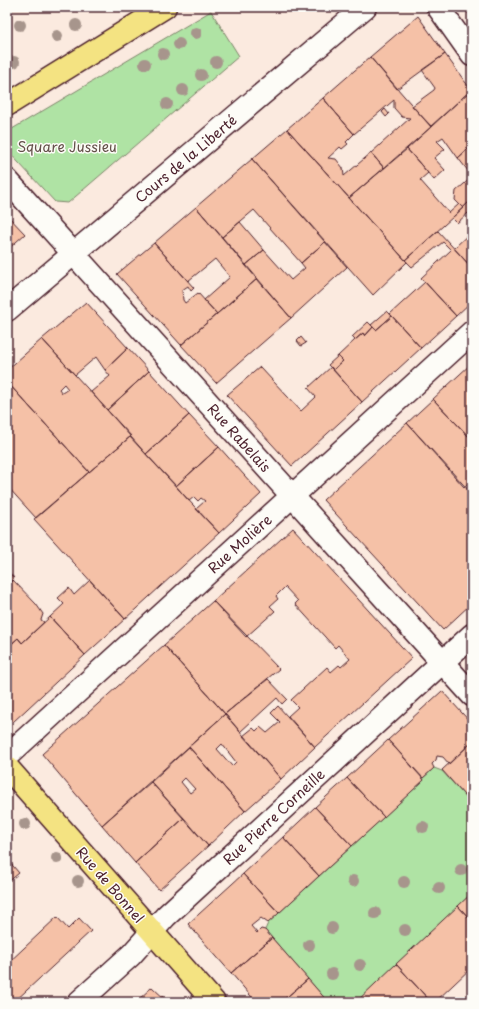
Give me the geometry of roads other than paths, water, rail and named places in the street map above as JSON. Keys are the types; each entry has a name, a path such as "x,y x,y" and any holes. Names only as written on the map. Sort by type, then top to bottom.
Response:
{"main road":[{"path":"7,105 165,7"},
{"name":"Rue de Bonnel","path":"7,767 214,1002"}],"street":[{"name":"Cours de la Liberté","path":"7,310 365,7"},
{"path":"438,7 472,55"},
{"name":"Rue Rabelais","path":"7,180 472,695"},
{"name":"Rue Molière","path":"7,756 472,332"},
{"name":"Rue Pierre Corneille","path":"79,1002 131,955 151,932 472,635"}],"park label":[{"name":"Square Jussieu","path":"67,147"}]}
